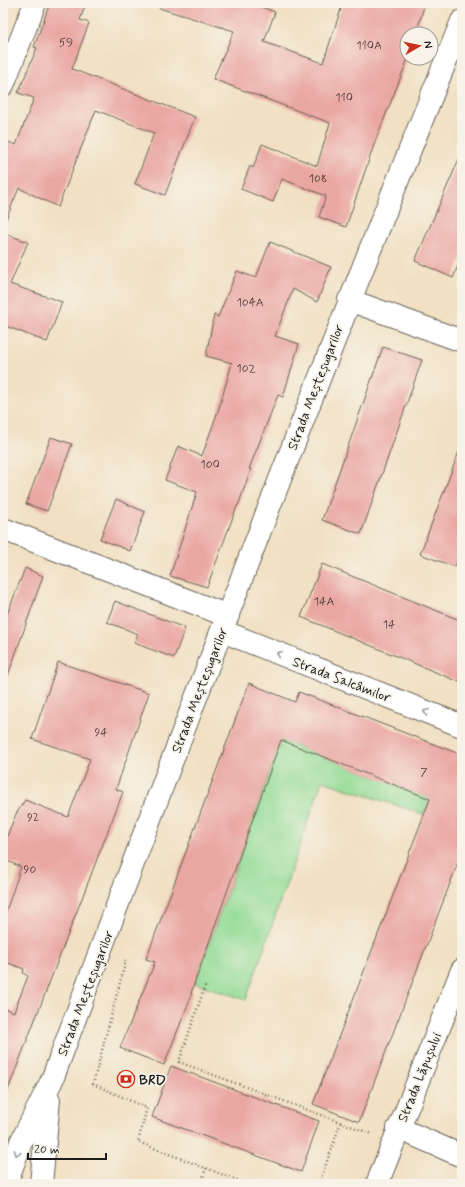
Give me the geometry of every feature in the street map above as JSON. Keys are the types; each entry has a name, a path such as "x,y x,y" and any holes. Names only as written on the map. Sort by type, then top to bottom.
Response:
{"main road":[{"path":"3,85 35,3"},
{"name":"Strada Meșteșugarilor","path":"6,1184 21,1142 52,1080 349,300 462,21"},
{"path":"349,300 462,341"},
{"name":"Strada Salcâmilor","path":"3,529 462,726"},
{"name":"Strada Lăpușului","path":"377,1184 462,970"},
{"name":"Strada Meșteșugarilor","path":"41,1184 45,1127 52,1080"},
{"path":"396,1135 462,1156"}],"path":[{"path":"126,960 92,1084 147,1108 138,1142 248,1184"},
{"path":"205,986 179,1062 341,1122 396,1135"},
{"path":"318,1184 341,1122"},
{"path":"201,1184 206,1168"}],"green space":[{"path":"281,740 431,799 423,814 322,781 246,1000 195,983"}],"building":[{"path":"50,3 86,3 80,20 89,23 72,69 195,117 165,195 135,184 154,133 96,110 58,207 19,188 3,224 3,140 16,145 34,98 18,93 37,48 34,47"},
{"path":"160,3 250,3 275,12 264,42 323,63 343,3 425,3 418,26 399,26 399,66 405,66 376,139 346,227 319,217 326,196 282,179 273,202 241,189 250,166 253,168 262,144 317,166 330,123 213,79 234,31 159,8"},
{"path":"462,152 462,256 453,278 415,261"},
{"path":"3,233 28,242 10,284 62,302 47,342 3,325"},
{"path":"270,242 331,267 317,302 293,289 275,336 299,344 283,397 278,395 249,469 251,469 238,506 207,587 170,576 197,492 165,480 178,446 202,456 219,408 232,363 206,356 214,315 218,317 237,271 256,278"},
{"path":"383,347 422,360 361,534 322,520"},
{"path":"51,437 72,444 47,511 26,504"},
{"path":"460,449 462,449 462,548 455,567 420,554"},
{"path":"116,499 145,512 130,551 100,539"},
{"path":"322,564 462,621 462,683 301,617"},
{"path":"25,568 43,576 6,681 3,681 3,625"},
{"path":"115,601 185,628 174,658 134,643 138,634 107,622"},
{"path":"58,662 149,693 116,789 123,792 4,1100 3,1008 14,1012 28,976 23,973 24,969 3,961 3,920 21,867 3,859 3,846 16,814 25,800 68,817 90,759 32,739"},
{"path":"249,683 295,702 299,692 462,755 462,852 359,1122 313,1104 430,799 281,740 191,993 192,994 164,1065 120,1048 155,962 146,959"},
{"path":"171,1066 319,1121 301,1172 152,1117"}],"place":[{"name":"BRD","path":"126,1079"}]}
